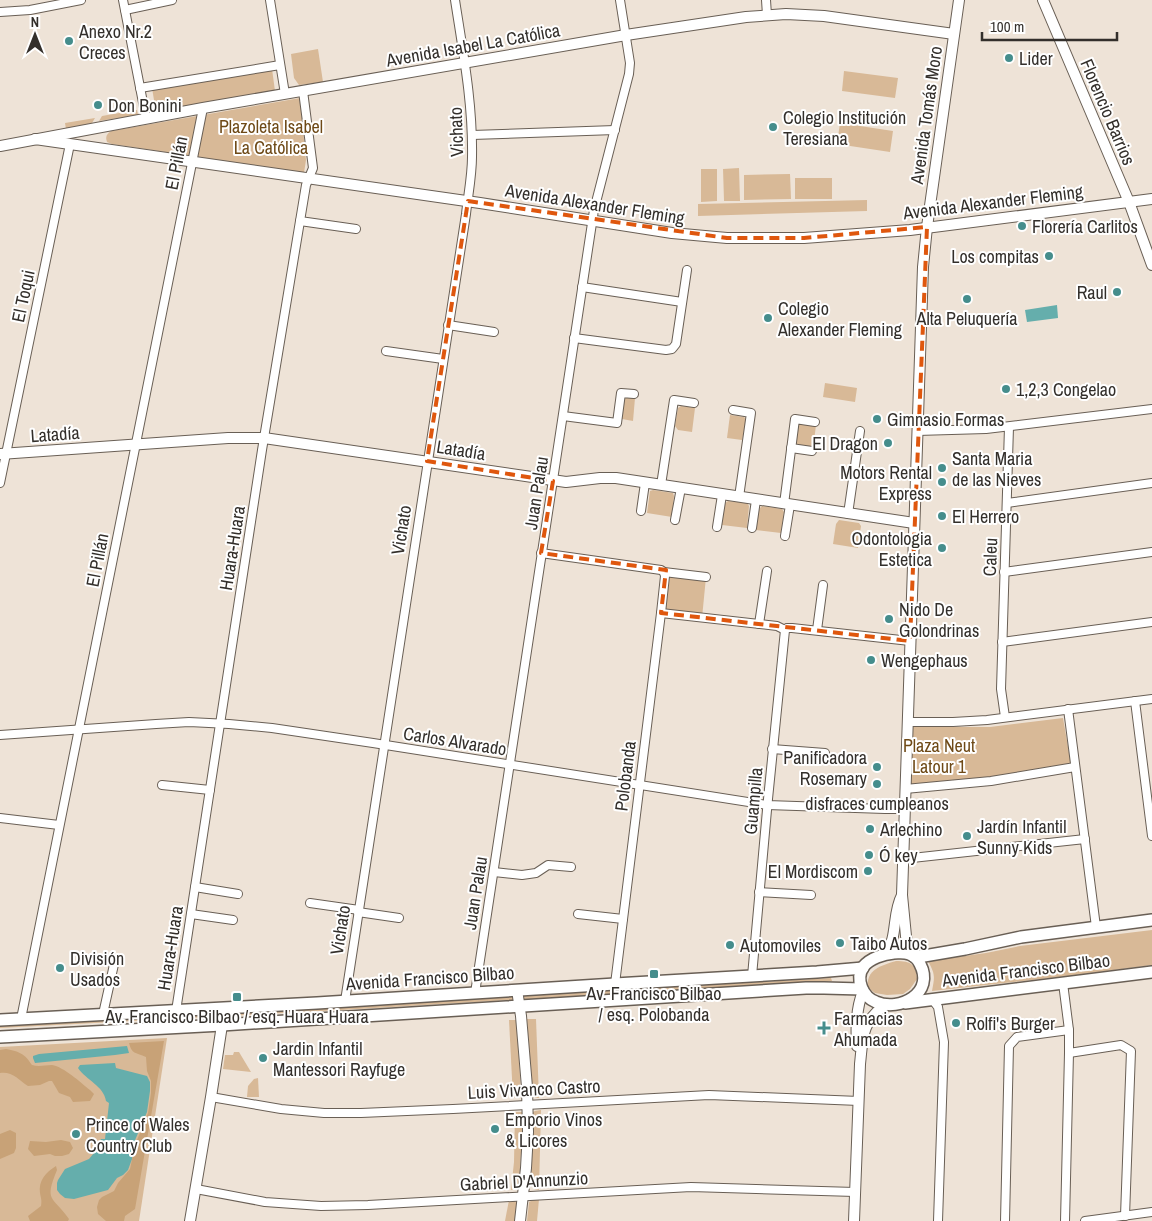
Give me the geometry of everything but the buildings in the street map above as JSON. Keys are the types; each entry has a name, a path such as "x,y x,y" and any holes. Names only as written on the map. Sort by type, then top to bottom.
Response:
{"main road":[{"name":"Avenida Francisco Bilbao","path":"911,955 924,956 1021,937 1152,920"},
{"path":"886,954 911,955 922,969 922,986 918,993 912,999 899,1005 885,1005 872,1001 862,990 860,980 863,968 878,957 886,954"},
{"name":"Avenida Francisco Bilbao","path":"0,1020 345,1001 826,972 863,968"},
{"name":"Avenida Francisco Bilbao","path":"905,1003 938,1002 1152,972"},
{"name":"Avenida Francisco Bilbao","path":"0,1037 824,988 862,990"},
{"path":"222,1025 230,1013 243,1007"}],"street":[{"path":"0,12 30,10 81,0"},
{"path":"123,0 146,118"},
{"path":"125,10 172,0"},
{"path":"270,0 285,94"},
{"name":"Vichato","path":"345,1001 468,201 472,159 470,99 455,0"},
{"name":"Juan Palau","path":"475,993 592,220 630,68 620,0"},
{"path":"766,0 767,15"},
{"name":"Avenida Tomás Moro","path":"911,955 906,936 902,894 923,267 926,228 959,0"},
{"name":"Florencio Barrios","path":"1043,0 1128,202 1152,265"},
{"name":"Avenida Isabel La Católica","path":"0,146 203,108 626,35 746,17 786,14 824,16 954,34"},
{"path":"140,88 280,65"},
{"name":"Huara-Huara","path":"176,1011 264,438 306,185 313,168 302,91"},
{"name":"El Pillán","path":"21,1019 203,108"},
{"path":"472,135 616,130"},
{"name":"Avenida Alexander Fleming","path":"35,139 468,201 672,233 727,238 804,238 910,230 1152,199"},
{"name":"El Toqui","path":"0,484 3,454 70,144"},
{"path":"300,221 356,229"},
{"path":"574,338 666,350 672,349 676,344 687,270"},
{"path":"582,287 682,302"},
{"path":"448,325 494,332"},
{"path":"386,351 443,359"},
{"path":"562,416 621,424 621,393 634,394"},
{"path":"661,485 674,400 694,403"},
{"path":"917,431 1009,427 1152,409"},
{"path":"733,410 751,413 739,497"},
{"path":"785,536 791,448 795,420 815,422"},
{"name":"Caleu","path":"1005,717 1001,689 1009,427"},
{"path":"848,514 860,431"},
{"name":"Latadía","path":"3,454 228,438 264,438 553,480 572,482 616,478 914,523"},
{"path":"791,448 812,451"},
{"path":"641,511 645,483"},
{"path":"1006,503 1152,483"},
{"path":"675,520 681,488"},
{"path":"717,527 722,494"},
{"path":"752,528 756,500"},
{"path":"1004,572 1152,552"},
{"path":"542,553 706,577"},
{"path":"759,624 767,571"},
{"name":"Polobanda","path":"615,984 661,613 664,572"},
{"path":"817,630 823,585"},
{"path":"661,613 777,626 785,630 792,628 817,630 910,641"},
{"path":"1002,642 1152,622"},
{"name":"Guampilla","path":"752,976 772,749 785,630"},
{"path":"908,722 961,721 1005,717 1152,699"},
{"path":"1135,701 1152,836"},
{"path":"1068,709 1096,928"},
{"name":"Carlos Alvarado","path":"0,735 189,722 272,728 767,805 885,810 905,809"},
{"path":"772,749 825,753"},
{"path":"905,789 991,782 1076,767"},
{"path":"162,785 210,790"},
{"path":"0,818 59,825"},
{"path":"903,859 1084,839"},
{"path":"494,872 522,875 536,873 548,865 571,867"},
{"path":"195,887 238,894"},
{"path":"759,892 811,895"},
{"name":"Avenida Tomás Moro","path":"886,954 892,942 896,912 902,894"},
{"path":"310,903 399,918"},
{"path":"191,914 233,920"},
{"path":"578,914 623,919"},
{"path":"103,1014 115,960"},
{"path":"1063,983 1069,1030 1065,1221"},
{"path":"517,990 520,1006 527,1104 528,1149 520,1221"},
{"path":"860,1064 856,1019 862,990"},
{"path":"938,1002 944,1042 938,1221"},
{"path":"854,1221 862,1038 870,1018 885,1005"},
{"path":"190,1221 212,1097 222,1025"},
{"path":"1005,1221 1009,1046 1017,1037 1069,1030"},
{"path":"1069,1053 1121,1044 1131,1051 1125,1216"},
{"name":"Luis Vivanco Castro","path":"212,1097 281,1109 324,1113 370,1113 709,1095 859,1101"},
{"name":"Gabriel D'Annunzio","path":"196,1189 265,1202 321,1206 691,1187 856,1192"},
{"path":"1085,1221 1152,1212"}],"highlighted area":[{"path":"468,201 727,238 804,238 927,227 910,641 661,613 666,570 541,553 553,481 427,461"}],"green space":[{"path":"318,49 323,82 299,85 294,78 291,54"},
{"path":"272,69 275,91 156,112 152,88"},
{"path":"844,71 898,78 895,98 842,91"},
{"name":"Plazoleta Isabel La Católica","path":"300,98 306,160 304,173 112,144 106,140 107,135 111,131"},
{"path":"137,110 138,115 99,121 102,116"},
{"path":"95,118 92,123 66,129 65,123"},
{"path":"840,123 893,131 890,152 837,144"},
{"path":"739,168 740,201 724,201 723,169"},
{"path":"701,169 717,169 717,201 701,202"},
{"path":"790,174 791,199 744,200 744,175"},
{"path":"795,178 832,178 832,199 795,199"},
{"path":"867,200 867,211 698,216 698,204"},
{"path":"825,383 857,388 855,402 823,397"},
{"path":"627,397 635,398 633,421 622,419 621,417 624,400"},
{"path":"681,406 695,408 692,432 678,430 675,426 678,408"},
{"path":"730,415 744,417 746,420 742,440 727,438"},
{"path":"801,423 816,425 813,449 798,447 795,443 798,425"},
{"path":"650,491 673,493 672,517 647,513"},
{"path":"728,501 747,503 749,506 747,528 722,525 724,504"},
{"path":"762,506 782,509 784,512 781,533 756,530 759,509"},
{"path":"839,520 859,523 861,526 858,548 833,544 836,524"},
{"path":"664,572 706,577 702,618 661,613"},
{"name":"Plaza Neut Latour 1","path":"1063,718 1071,764 990,780 910,786 912,727 990,727"},
{"path":"1152,930 1152,965 932,991 934,975 928,961 1020,946"},
{"path":"896,961 912,964 914,967 917,979 910,989 903,994 887,995 875,993 868,988 869,977 876,969"},
{"path":"831,978 832,981 0,1028 0,1025"},
{"path":"527,1019 536,1019 539,1098 535,1098 532,1093"},
{"path":"509,1020 517,1020 521,1094 519,1097 513,1098"},
{"name":"Prince of Wales Country Club","path":"167,1038 139,1221 0,1221 0,1047"},
{"path":"234,1052 239,1052 251,1072 223,1069 225,1055 233,1055"},
{"path":"258,1078 259,1097 247,1097 248,1086 254,1079"},
{"path":"541,1110 539,1190 534,1189 531,1185 533,1112"},
{"path":"515,1112 522,1112 523,1119 519,1186 517,1189 511,1190 514,1162"},
{"path":"539,1199 537,1221 527,1221 529,1202"},
{"path":"509,1200 515,1201 518,1205 517,1221 505,1221"}],"shaded area":[{"path":"164,1041 135,1209 125,1216 124,1221 106,1221 98,1214 99,1200 114,1191 130,1169 135,1145 148,1113 151,1093 151,1081 147,1071 146,1057 135,1053 129,1043"},
{"path":"6,1049 21,1054 32,1065 57,1066 77,1079 94,1094 90,1101 73,1102 70,1097 59,1093 52,1081 28,1086 8,1073 0,1073 0,1050"},
{"path":"10,1130 16,1133 16,1148 14,1153 0,1159 0,1134"},
{"path":"61,1140 70,1142 73,1148 69,1154 62,1156 50,1154 34,1156 28,1149 30,1141 46,1142"},
{"path":"56,1166 57,1170 51,1188 52,1198 69,1219 68,1221 30,1221 28,1216 41,1206 40,1185 46,1174"}],"water":[{"path":"1057,305 1058,318 1027,322 1025,310"},
{"path":"127,1046 129,1053 115,1055 35,1063 33,1058 33,1056 39,1054"},
{"path":"115,1063 116,1068 147,1076 150,1082 147,1112 133,1145 132,1159 128,1170 117,1178 108,1190 74,1199 65,1198 57,1190 58,1180 65,1169 89,1159 101,1139 105,1139 109,1103 106,1101 102,1091 78,1068 80,1065"}],"place":[{"name":"Anexo Nr.2 Creces","path":"69,41"},
{"name":"Lider","path":"1009,58"},
{"name":"Don Bonini","path":"98,105"},
{"name":"Colegio Institución Teresiana","path":"773,127"},
{"name":"Florería Carlitos","path":"1022,226"},
{"name":"Los compitas","path":"1049,256"},
{"name":"Raul","path":"1117,292"},
{"name":"Alta Peluquería","path":"967,299"},
{"name":"Colegio Alexander Fleming","path":"768,318"},
{"name":"1,2,3 Congelao","path":"1006,389"},
{"name":"Gimnasio Formas","path":"877,419"},
{"name":"El Dragon","path":"888,443"},
{"name":"Santa Maria de las Nieves","path":"942,468"},
{"name":"Motors Rental Express","path":"942,482"},
{"name":"El Herrero","path":"942,516"},
{"name":"Odontologia Estetica","path":"942,548"},
{"name":"Nido De Golondrinas","path":"889,619"},
{"name":"Wengephaus","path":"871,660"},
{"name":"Panificadora Rosemary","path":"877,767"},
{"name":"disfraces cumpleanos","path":"877,784"},
{"name":"Arlechino","path":"870,829"},
{"name":"Jardín Infantil Sunny Kids","path":"967,836"},
{"name":"Ó key","path":"869,855"},
{"name":"El Mordiscom","path":"868,871"},
{"name":"Taibo Autos","path":"840,943"},
{"name":"Automoviles","path":"730,945"},
{"name":"División Usados","path":"60,968"},
{"name":"Av. Francisco Bilbao / esq. Polobanda","path":"654,974"},
{"name":"Av. Francisco Bilbao / esq. Huara Huara","path":"237,997"},
{"name":"Rolfi's Burger","path":"956,1023"},
{"name":"Farmacias Ahumada","path":"824,1028"},
{"name":"Jardin Infantil Mantessori Rayfuge","path":"263,1058"},
{"name":"Emporio Vinos & Licores","path":"495,1129"},
{"name":"Prince of Wales Country Club","path":"76,1134"}]}
